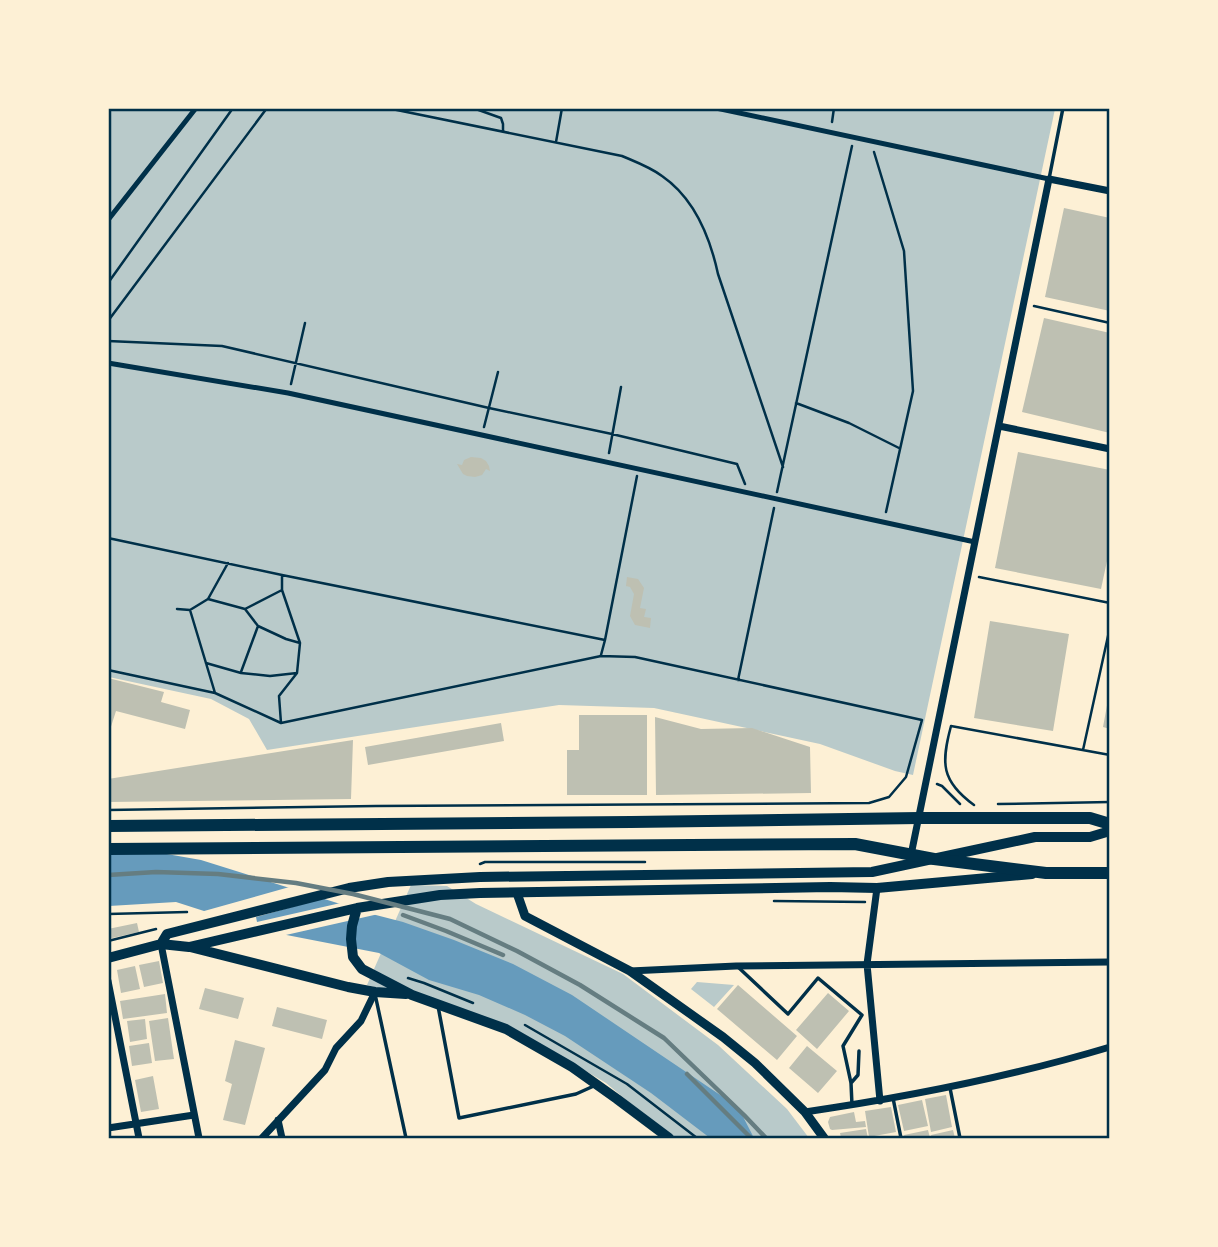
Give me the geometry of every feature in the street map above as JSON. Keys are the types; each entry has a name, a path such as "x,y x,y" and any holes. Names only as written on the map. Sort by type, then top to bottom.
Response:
{"main road":[{"path":"108,826 919,818 1090,818 1110,824"},
{"path":"934,859 1035,836 1090,837 1110,831"},
{"path":"108,849 855,844 910,859 934,859 1046,873"},
{"path":"161,944 162,931 349,888 388,882 480,877 872,872 910,859"},
{"path":"189,947 357,908 440,895 877,888 1046,873 1110,873"},
{"path":"357,908 352,926 352,950 353,957 362,969 412,995 506,1029 572,1067 668,1139"},
{"path":"108,958 161,944 189,947 348,987 412,995"}],"street":[{"path":"108,220 196,108"},
{"path":"716,108 1110,191"},
{"path":"910,859 1049,178"},
{"path":"108,209 119,206"},
{"path":"108,363 288,393 975,542"},
{"path":"999,426 1110,449"},
{"path":"877,888 867,964 880,1101"},
{"path":"517,893 525,916 630,971 723,1037 755,1063 805,1112 824,1139"},
{"path":"161,944 199,1139"},
{"path":"630,971 736,966 1110,962"},
{"path":"108,981 139,1139"},
{"path":"262,1139 324,1070 336,1048 361,1021 374,992"},
{"path":"805,1112 950,1088 1110,1047"},
{"path":"108,1128 194,1115"},
{"path":"278,1120 282,1139"}],"lane":[{"path":"1049,178 1063,108"},
{"path":"736,966 788,1014 818,978 862,1015 843,1046 851,1083 852,1105"},
{"path":"374,992 407,1139"},
{"path":"438,1004 459,1118 576,1094 597,1085"},
{"path":"851,1083 858,1075 859,1051"},
{"path":"950,1088 960,1139"},
{"path":"892,1098 901,1139"}],"path":[{"path":"108,283 233,108"},
{"path":"108,321 267,108"},
{"path":"387,108 622,156 642,164 675,186 688,201 712,248 718,274 783,467"},
{"path":"473,108 501,118 503,131"},
{"path":"556,142 562,108"},
{"path":"830,132 834,108"},
{"path":"738,680 854,137"},
{"path":"871,141 904,251 913,391 884,523"},
{"path":"1024,303 1110,323"},
{"path":"288,393 305,323"},
{"path":"108,341 222,345 612,434 737,464 749,493"},
{"path":"482,435 498,372"},
{"path":"607,463 621,387"},
{"path":"796,403 849,423 900,449"},
{"path":"601,656 639,469"},
{"path":"108,538 605,640"},
{"path":"177,609 190,610 208,599 228,563"},
{"path":"281,723 279,696 297,673 300,643 282,590 282,575"},
{"path":"968,575 1110,603"},
{"path":"245,609 282,590"},
{"path":"208,599 245,609 258,626 300,643"},
{"path":"190,610 215,693"},
{"path":"241,673 258,626"},
{"path":"1083,750 1110,627"},
{"path":"108,670 215,693 281,723 601,656 635,657 922,720 906,777 889,797 869,803 108,810"},
{"path":"206,663 241,673 270,677 297,673"},
{"path":"973,804 959,793 947,775 945,748 951,726 1110,755"},
{"path":"926,780 942,786 960,803"},
{"path":"987,804 1110,802"},
{"path":"108,914 187,912"},
{"path":"108,941 162,931"}],"shaded area":[{"path":"109,109 1055,109 913,775 820,744 654,708 559,705 267,750 249,719 211,699 109,677"},
{"path":"411,885 447,886 476,904 623,974 718,1045 787,1109 809,1138 672,1138 606,1083 510,1026 367,985"},
{"path":"697,982 734,985 714,1007 691,989"}],"water":[{"path":"109,846 201,860 403,922 513,964 572,995 738,1107 754,1138 710,1138 651,1093 565,1036 479,995 429,980 379,953 266,931 176,902 109,906"}],"pier":[{"path":"293,886 328,897 256,917 257,922 345,902 383,913 277,937 197,913"}],"building":[{"path":"1064,208 1110,218 1110,311 1045,297"},
{"path":"1044,318 1110,333 1110,433 1022,412"},
{"path":"1018,452 1110,470 1110,547 1101,589 995,568"},
{"path":"471,457 486,461 490,471 486,469 482,475 475,477 463,474 457,464 462,465 464,460"},
{"path":"627,577 638,579 644,588 640,608 646,609 644,617 651,618 650,628 635,625 630,616 634,594 630,587 626,586"},
{"path":"990,621 1069,634 1053,731 974,718"},
{"path":"108,678 164,692 161,702 190,710 185,729 116,711 108,736"},
{"path":"1108,700 1110,701 1110,729 1103,727"},
{"path":"579,715 647,715 647,795 567,795 567,750 579,750"},
{"path":"655,717 701,729 752,728 810,747 811,793 656,795"},
{"path":"501,723 504,741 368,765 365,747"},
{"path":"353,740 351,799 108,802 108,779"},
{"path":"137,923 139,932 108,939 108,929"},
{"path":"159,961 163,983 144,987 139,965"},
{"path":"135,966 140,989 121,993 117,970"},
{"path":"738,985 797,1036 777,1060 717,1009"},
{"path":"205,988 244,998 238,1019 199,1009"},
{"path":"828,993 849,1011 817,1049 796,1030"},
{"path":"165,994 167,1013 123,1019 120,1001"},
{"path":"277,1007 327,1020 322,1039 272,1026"},
{"path":"168,1018 174,1059 155,1061 149,1021"},
{"path":"145,1019 147,1039 130,1042 127,1021"},
{"path":"235,1040 265,1048 245,1125 223,1120 232,1084 225,1081"},
{"path":"149,1043 152,1063 132,1066 129,1046"},
{"path":"807,1046 837,1071 818,1093 789,1068"},
{"path":"153,1076 159,1109 141,1112 135,1080"},
{"path":"946,1095 952,1127 931,1132 925,1099"},
{"path":"922,1100 928,1126 904,1131 898,1105"},
{"path":"891,1107 896,1132 869,1137 865,1111"},
{"path":"854,1112 856,1122 865,1121 866,1127 830,1129 830,1117"},
{"path":"866,1129 868,1138 841,1138 840,1133"},
{"path":"928,1130 930,1138 905,1138 904,1135"},
{"path":"953,1130 955,1138 932,1138 931,1135"}],"railway":[{"path":"108,875 156,872 218,874 296,883 353,894 450,919 580,985 664,1038 766,1138"},
{"path":"403,915 503,955"},
{"path":"687,1074 751,1138"}]}
